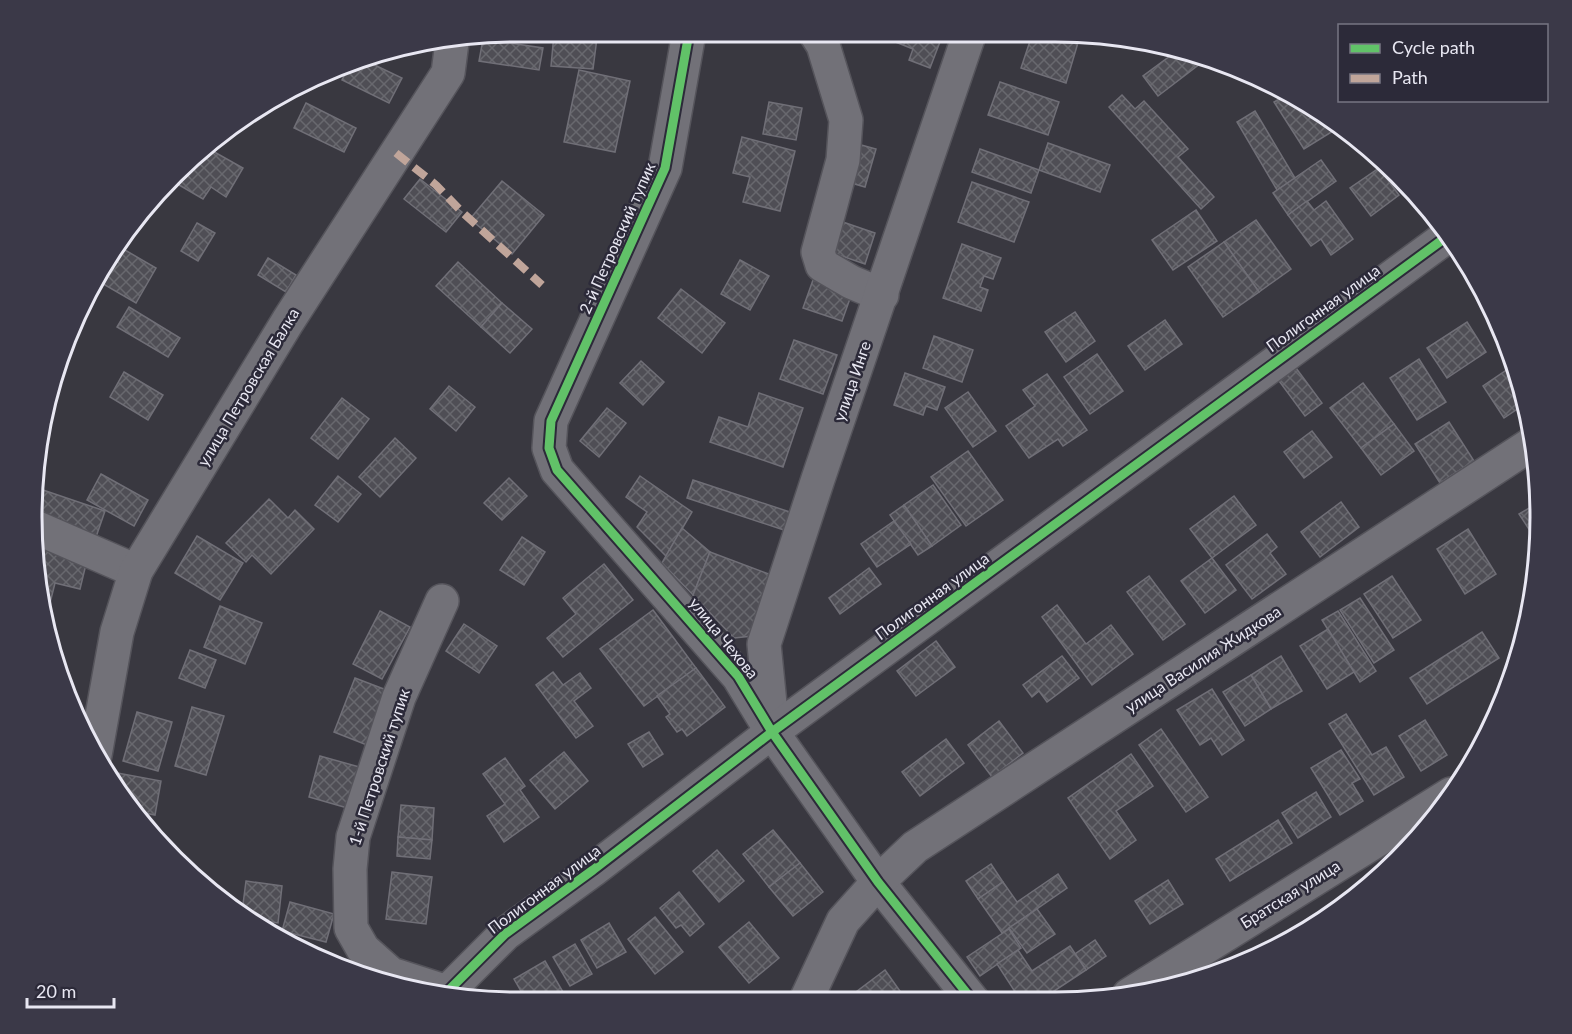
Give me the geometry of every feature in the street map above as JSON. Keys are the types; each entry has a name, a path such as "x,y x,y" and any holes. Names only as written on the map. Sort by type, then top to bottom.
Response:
{"street":[{"name":"2-й Петровский тупик","path":"549,448 551,421 665,168 687,42"},
{"path":"821,42 846,120 843,160 818,252 822,265 851,282 882,295"},
{"name":"улица Инге","path":"772,732 764,644 967,42"},
{"name":"улица Петровская Балка","path":"98,739 117,632 136,571 288,321 448,73 451,47"},
{"name":"Полигонная улица","path":"453,988 505,934 593,870 772,732 1441,241"},
{"name":"улица Чехова","path":"549,448 557,470 738,676 772,732 878,882 966,992"},
{"name":"улица Василия Жидкова","path":"878,882 915,847 1525,448"},
{"path":"42,530 136,571"},
{"name":"1-й Петровский тупик","path":"402,978 391,974 374,961 363,949 351,928 350,869 353,837 399,697 442,601"},
{"name":"Братская улица","path":"1146,983 1432,806"},
{"path":"810,992 843,921 878,882"}],"building":[{"path":"505,42 543,48 539,70 479,61 482,43"},
{"path":"553,42 596,42 593,69 551,66"},
{"path":"896,42 940,42 930,68 909,60 913,49"},
{"path":"1030,42 1078,43 1066,83 1021,68"},
{"path":"1170,56 1199,64 1158,96 1143,76"},
{"path":"373,64 402,78 389,103 342,80 345,74"},
{"path":"579,70 630,81 615,152 564,142"},
{"path":"1000,82 1059,102 1048,135 988,115"},
{"path":"1122,95 1135,109 1144,101 1188,149 1178,157 1214,197 1201,209 1109,107"},
{"path":"1279,99 1332,132 1304,149 1274,102"},
{"path":"769,102 802,108 796,140 763,134"},
{"path":"306,103 356,128 344,152 294,128"},
{"path":"1255,111 1295,178 1277,190 1237,122"},
{"path":"742,137 795,151 780,211 743,202 750,177 733,173"},
{"path":"854,143 876,149 865,187 844,181"},
{"path":"1048,143 1110,165 1100,192 1039,170"},
{"path":"980,149 1039,170 1031,193 972,172"},
{"path":"214,152 243,168 226,197 211,187 203,199 178,184"},
{"path":"1321,160 1336,181 1288,215 1273,193"},
{"path":"1378,169 1399,195 1371,216 1350,188"},
{"path":"420,179 462,212 446,232 404,199"},
{"path":"502,181 544,215 512,254 470,219"},
{"path":"972,182 1029,202 1014,242 958,222"},
{"path":"1307,201 1314,210 1326,201 1353,239 1331,255 1321,239 1311,246 1288,215"},
{"path":"1196,210 1217,241 1173,270 1152,240"},
{"path":"1256,220 1291,269 1259,292 1224,242"},
{"path":"840,221 875,233 865,264 830,252"},
{"path":"197,223 215,233 198,261 181,251"},
{"path":"1224,242 1259,292 1223,317 1188,267"},
{"path":"962,244 1001,258 993,279 984,276 980,287 988,290 981,311 943,298"},
{"path":"124,250 156,268 136,303 104,284"},
{"path":"268,258 296,275 286,292 258,275"},
{"path":"740,260 769,276 750,310 721,294"},
{"path":"458,262 502,303 481,327 436,286"},
{"path":"813,280 852,293 842,321 803,308"},
{"path":"681,289 725,323 702,353 658,318"},
{"path":"502,303 532,329 510,353 481,327"},
{"path":"129,307 180,338 168,357 117,327"},
{"path":"1075,312 1095,341 1066,362 1045,332"},
{"path":"1165,320 1182,344 1145,370 1128,346"},
{"path":"1467,322 1486,352 1447,378 1427,348"},
{"path":"934,336 973,350 962,382 923,368"},
{"path":"794,340 837,355 823,394 780,379"},
{"path":"1097,354 1123,391 1090,414 1064,377"},
{"path":"1419,359 1446,402 1417,420 1390,378"},
{"path":"641,361 664,382 643,405 620,383"},
{"path":"1296,368 1322,403 1305,416 1279,381"},
{"path":"1507,370 1518,409 1504,418 1483,386"},
{"path":"124,372 163,395 148,420 110,397"},
{"path":"905,373 945,387 937,410 926,406 923,415 894,405"},
{"path":"1047,374 1087,430 1063,446 1058,439 1029,458 1006,426 1035,406 1023,390"},
{"path":"1363,383 1394,424 1361,448 1330,408"},
{"path":"449,386 475,407 456,431 430,409"},
{"path":"968,392 996,431 973,447 945,408"},
{"path":"759,393 803,408 783,467 710,442 719,417 748,427"},
{"path":"342,398 369,419 338,459 311,438"},
{"path":"607,408 626,423 599,457 580,441"},
{"path":"1449,422 1474,461 1440,483 1415,444"},
{"path":"1394,424 1414,451 1381,475 1361,448"},
{"path":"1312,431 1332,457 1304,478 1284,452"},
{"path":"395,438 416,458 380,497 359,477"},
{"path":"968,451 1003,500 966,526 931,477"},
{"path":"101,474 148,500 134,526 87,500"},
{"path":"338,476 361,494 338,522 315,505"},
{"path":"640,476 692,512 666,556 637,527 647,512 626,497"},
{"path":"509,478 527,496 502,520 484,503"},
{"path":"693,480 799,515 793,533 687,498"},
{"path":"933,485 961,525 932,546 904,505"},
{"path":"43,491 105,511 96,537 42,520"},
{"path":"1234,496 1256,525 1212,558 1190,529"},
{"path":"269,499 288,518 295,510 314,529 271,574 252,555 246,562 226,543"},
{"path":"1341,502 1359,527 1320,557 1301,532"},
{"path":"904,505 932,546 918,555 890,515"},
{"path":"1530,508 1530,530 1519,514"},
{"path":"894,521 911,544 877,567 861,544"},
{"path":"682,528 710,552 693,595 662,563"},
{"path":"1468,529 1496,574 1465,594 1437,549"},
{"path":"1267,534 1277,547 1270,553 1286,574 1252,599 1226,565"},
{"path":"197,536 243,563 220,600 175,573"},
{"path":"522,537 545,552 524,585 500,570"},
{"path":"43,549 87,560 80,589 55,583 50,603"},
{"path":"710,552 774,576 753,636 734,638 693,595"},
{"path":"1212,558 1236,590 1205,613 1181,581"},
{"path":"604,564 633,600 563,657 547,638 576,614 563,598"},
{"path":"869,568 881,584 840,614 829,598"},
{"path":"1149,576 1185,624 1163,640 1127,592"},
{"path":"1392,576 1421,620 1393,638 1364,594"},
{"path":"1360,598 1394,650 1374,663 1340,610"},
{"path":"1057,605 1086,644 1111,625 1133,654 1092,685 1042,617"},
{"path":"220,606 262,623 245,664 204,647"},
{"path":"653,610 696,668 644,706 600,649"},
{"path":"380,611 410,627 382,679 353,664"},
{"path":"1338,611 1376,671 1360,682 1322,620"},
{"path":"464,624 497,646 479,673 446,651"},
{"path":"1328,629 1354,672 1327,689 1300,646"},
{"path":"1482,632 1499,658 1427,704 1410,678"},
{"path":"936,641 955,667 916,696 897,671"},
{"path":"190,650 216,660 205,688 179,678"},
{"path":"1062,656 1079,678 1047,702 1039,691 1032,697 1023,685"},
{"path":"1281,656 1302,691 1271,709 1251,675"},
{"path":"696,668 725,707 687,736 682,729 677,732 666,717 670,714 657,696"},
{"path":"553,672 563,685 580,673 591,688 574,701 593,726 576,738 536,685"},
{"path":"1251,675 1271,709 1245,726 1223,692"},
{"path":"355,678 389,691 367,745 334,732"},
{"path":"1212,689 1244,740 1222,755 1211,738 1200,745 1177,710"},
{"path":"192,707 224,716 206,775 175,766"},
{"path":"137,712 172,722 158,771 123,761"},
{"path":"1346,714 1372,755 1386,747 1404,777 1374,795 1329,724"},
{"path":"1425,720 1447,755 1421,771 1399,736"},
{"path":"999,721 1023,753 992,777 968,745"},
{"path":"1161,729 1208,797 1186,812 1139,745"},
{"path":"649,732 663,754 643,767 628,744"},
{"path":"946,739 964,763 920,796 902,772"},
{"path":"1341,750 1360,779 1352,783 1363,801 1340,815 1311,768"},
{"path":"564,752 588,781 555,809 530,780"},
{"path":"1131,754 1153,786 1116,811 1136,840 1110,859 1068,798"},
{"path":"320,756 363,768 351,809 309,797"},
{"path":"505,758 525,786 520,790 539,817 504,842 487,816 505,804 483,774"},
{"path":"117,773 161,781 155,815 146,813"},
{"path":"1316,792 1331,817 1298,838 1282,813"},
{"path":"401,805 434,808 432,840 398,837"},
{"path":"1278,820 1292,843 1230,881 1216,859"},
{"path":"773,830 800,863 769,887 743,854"},
{"path":"398,837 432,840 430,859 397,856"},
{"path":"717,850 744,881 719,902 693,871"},
{"path":"800,863 823,892 793,916 769,887"},
{"path":"991,864 1003,882 978,899 966,881"},
{"path":"392,872 432,877 426,924 386,919"},
{"path":"1058,874 1067,888 1002,933 978,899 1003,882 1017,902"},
{"path":"1168,880 1183,904 1150,924 1135,901"},
{"path":"246,881 282,886 278,923 268,921 243,905"},
{"path":"679,892 704,924 690,936 681,925 676,928 660,908"},
{"path":"290,902 334,914 326,942 282,930"},
{"path":"1037,909 1055,934 1027,953 1009,928"},
{"path":"655,917 683,952 655,974 628,939"},
{"path":"749,922 779,958 749,983 719,947"},
{"path":"609,923 626,952 597,968 581,940"},
{"path":"1009,929 1021,948 980,976 967,957"},
{"path":"1095,940 1106,956 1086,970 1075,954"},
{"path":"575,944 592,974 570,986 553,957"},
{"path":"1070,946 1086,970 1053,992 1015,992 997,964 1018,950 1032,971"},
{"path":"545,961 563,992 521,992 514,979"},
{"path":"885,970 901,992 856,992"}],"marked path":[{"path":"396,153 436,185 542,285"}],"cycle path":[{"path":"687,42 665,168 551,421 549,448 557,470 738,676 772,732 878,882 966,992"},
{"path":"452,987 505,934 593,870 772,732 1441,241"}]}
